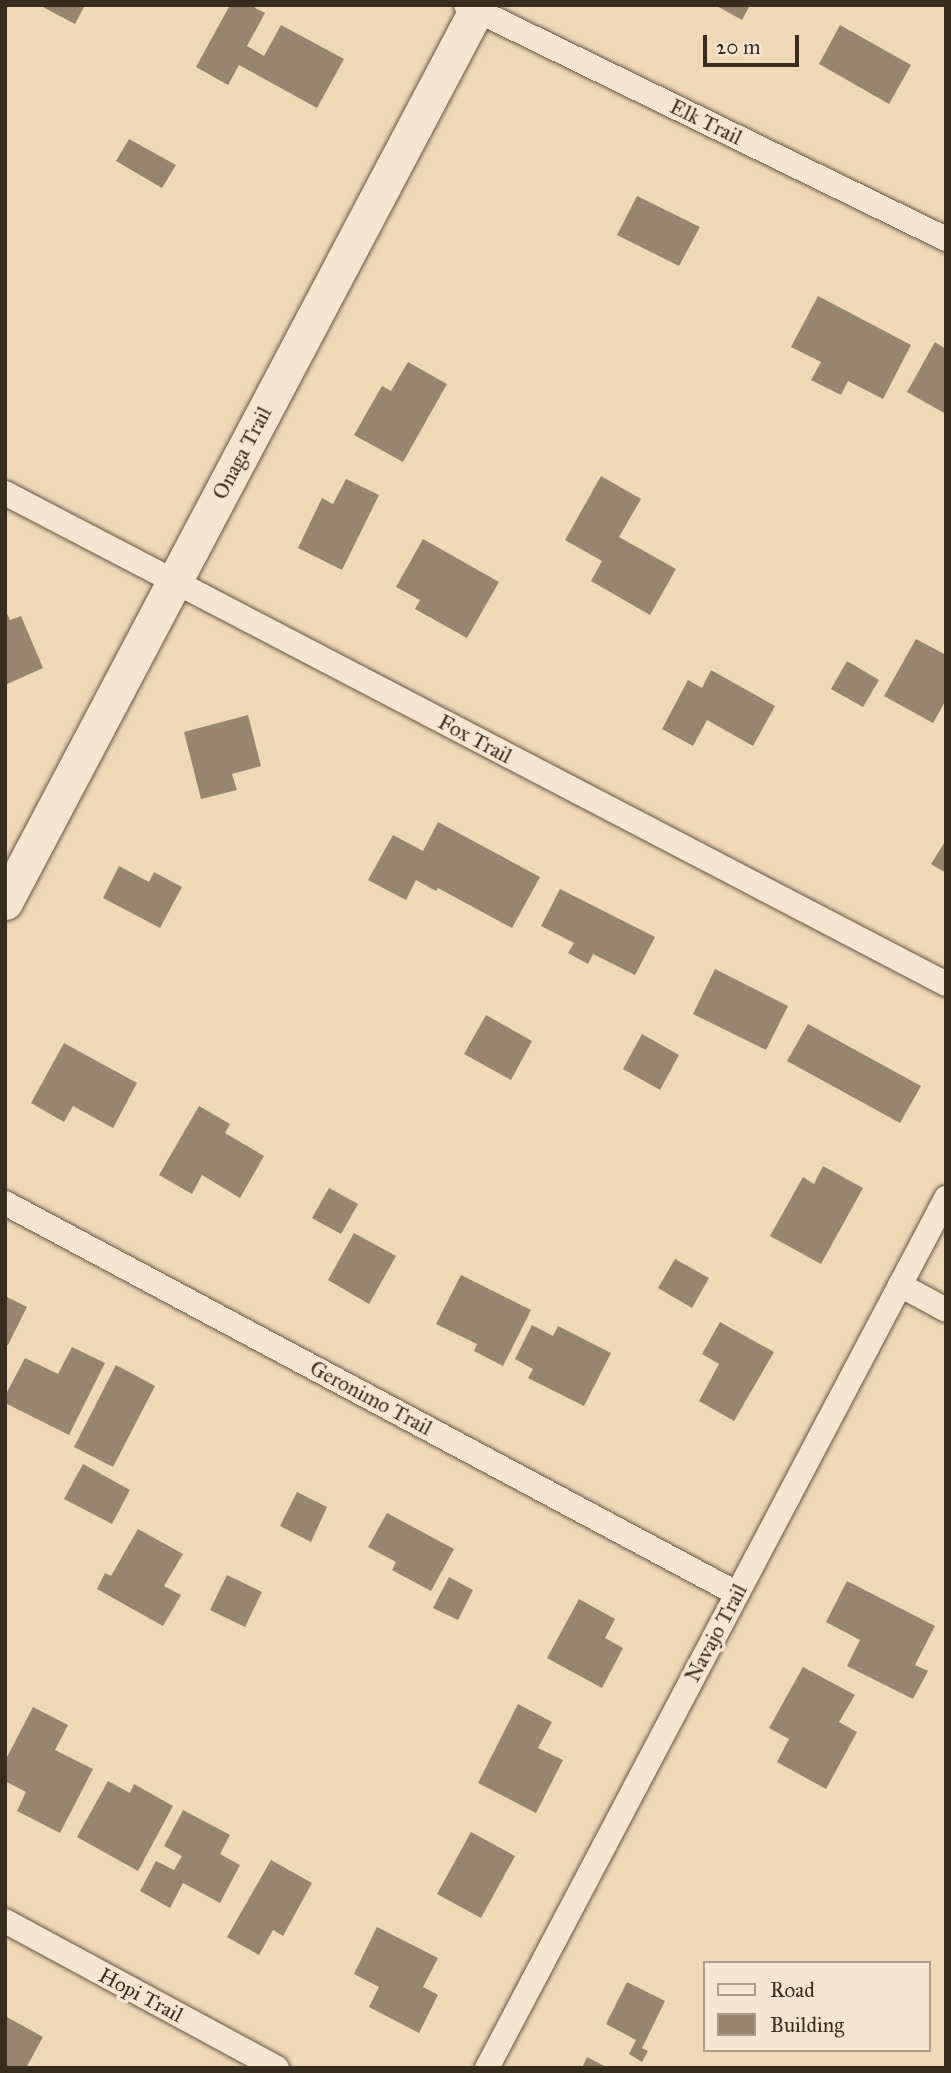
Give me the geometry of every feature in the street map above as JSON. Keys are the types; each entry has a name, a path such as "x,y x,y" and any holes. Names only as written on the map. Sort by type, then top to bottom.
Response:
{"street":[{"name":"Elk Trail","path":"474,7 946,239"},
{"name":"Onaga Trail","path":"5,902 474,7"},
{"name":"Fox Trail","path":"5,493 946,984"},
{"name":"Navajo Trail","path":"487,2068 946,1198"},
{"name":"Geronimo Trail","path":"5,1203 736,1593"},
{"path":"900,1285 946,1310"},
{"name":"Hopi Trail","path":"5,1921 277,2068"}],"building":[{"path":"39,5 85,5 75,24"},
{"path":"230,5 250,5 265,13 247,46 264,56 281,25 344,59 317,108 239,65 228,85 196,67"},
{"path":"715,5 750,5 742,20"},
{"path":"840,25 911,65 889,104 819,64"},
{"path":"129,139 176,165 162,188 116,161"},
{"path":"637,196 700,227 679,266 617,235"},
{"path":"818,296 911,345 883,399 848,381 841,395 811,380 821,362 791,347"},
{"path":"935,342 946,349 946,414 907,392"},
{"path":"408,362 447,384 403,462 354,435 382,386 391,391"},
{"path":"601,476 641,499 619,537 676,569 650,615 591,581 602,561 565,540"},
{"path":"346,479 379,495 342,570 298,548 322,498 333,504"},
{"path":"423,539 499,582 467,638 415,609 420,600 396,587"},
{"path":"5,609 10,620 21,616 43,668 5,685"},
{"path":"916,639 946,655 946,700 933,723 884,696"},
{"path":"847,661 879,680 863,707 831,689"},
{"path":"711,670 775,706 753,746 707,720 693,746 662,729 688,680 702,688"},
{"path":"248,715 261,766 232,774 237,790 201,799 184,732"},
{"path":"438,822 540,877 512,928 438,888 436,891 416,880 406,900 368,880 393,835 423,851"},
{"path":"946,840 946,873 931,864"},
{"path":"119,866 149,882 154,872 182,887 160,928 103,898"},
{"path":"560,889 655,937 635,975 593,954 588,964 568,953 574,943 541,926"},
{"path":"715,969 788,1006 766,1050 693,1014"},
{"path":"486,1015 532,1041 511,1080 464,1054"},
{"path":"808,1024 921,1086 900,1123 787,1061"},
{"path":"642,1034 679,1055 660,1090 623,1069"},
{"path":"64,1043 137,1083 113,1128 73,1106 64,1122 31,1103"},
{"path":"199,1106 230,1124 225,1133 264,1156 240,1198 202,1175 192,1194 159,1175"},
{"path":"823,1166 863,1188 821,1264 770,1236 803,1177 814,1184"},
{"path":"329,1188 358,1204 341,1234 312,1218"},
{"path":"354,1233 396,1256 369,1304 328,1280"},
{"path":"675,1259 709,1278 692,1308 658,1288"},
{"path":"461,1275 531,1310 503,1366 474,1351 477,1344 436,1324"},
{"path":"5,1296 27,1307 8,1345 5,1344"},
{"path":"720,1322 774,1352 734,1421 699,1401 719,1364 702,1354"},
{"path":"532,1325 553,1336 558,1326 611,1353 584,1406 528,1378 533,1369 515,1359"},
{"path":"72,1347 105,1363 69,1435 5,1403 5,1396 25,1358 58,1374"},
{"path":"116,1365 155,1386 113,1467 74,1447"},
{"path":"83,1464 130,1490 112,1524 64,1499"},
{"path":"297,1492 327,1507 311,1542 280,1526"},
{"path":"387,1513 454,1549 431,1591 392,1570 396,1562 368,1547"},
{"path":"138,1529 183,1554 164,1586 181,1595 163,1626 97,1589 105,1573 111,1576"},
{"path":"227,1575 262,1592 245,1627 210,1610"},
{"path":"449,1577 473,1590 458,1620 433,1608"},
{"path":"847,1581 935,1626 915,1665 928,1671 913,1699 847,1666 860,1640 826,1622"},
{"path":"579,1599 615,1619 605,1638 623,1648 602,1688 547,1658"},
{"path":"803,1667 855,1695 839,1722 857,1732 826,1789 777,1762 789,1739 769,1728"},
{"path":"518,1704 552,1722 538,1748 563,1760 536,1813 478,1783"},
{"path":"33,1707 68,1725 55,1750 93,1769 60,1833 17,1811 26,1792 5,1781 5,1761"},
{"path":"108,1781 130,1793 134,1784 173,1806 138,1871 77,1837"},
{"path":"183,1810 230,1835 220,1854 240,1865 220,1903 183,1883 170,1908 140,1891 156,1861 174,1870 182,1856 164,1846"},
{"path":"471,1832 515,1856 481,1918 437,1894"},
{"path":"271,1860 312,1883 283,1936 273,1930 259,1955 227,1937"},
{"path":"377,1927 438,1958 423,1987 438,1995 419,2033 369,2007 379,1987 354,1974"},
{"path":"627,1982 665,2001 642,2048 648,2051 642,2062 629,2054 636,2040 606,2024"},
{"path":"5,2016 43,2037 26,2068 5,2068"},
{"path":"587,2057 608,2068 582,2068"}]}
